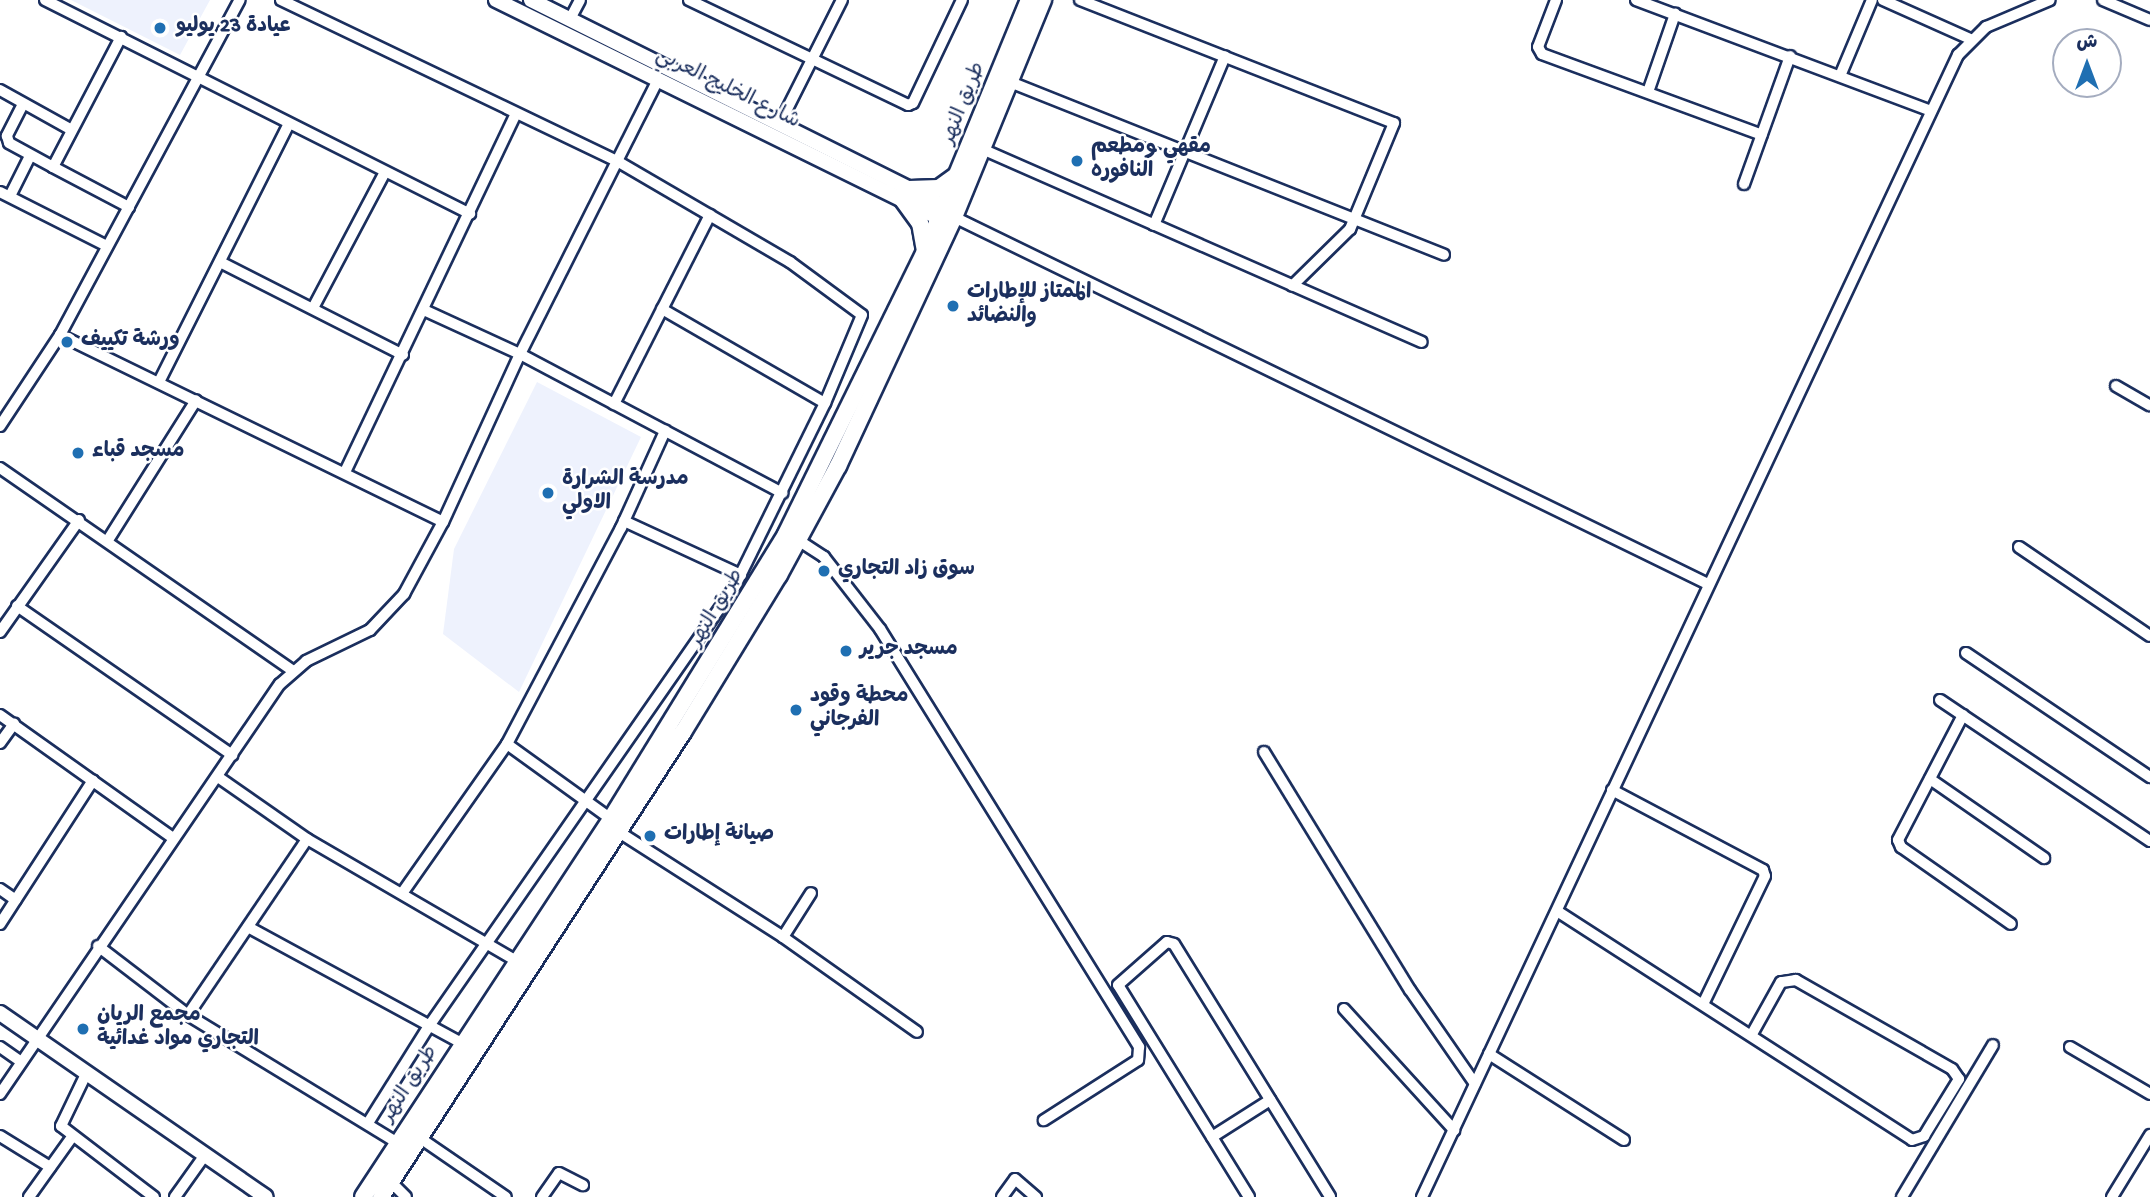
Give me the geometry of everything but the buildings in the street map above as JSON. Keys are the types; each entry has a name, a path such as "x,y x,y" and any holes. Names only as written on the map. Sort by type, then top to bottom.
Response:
{"main road":[{"name":"شارع الخليج العربي","path":"496,0 657,80 946,214"},
{"name":"شارع الخليج العربي","path":"531,0 779,125 906,195"},
{"name":"طريق النهر","path":"381,1197 420,1138 518,962 732,655 798,540 946,214 1029,0"},
{"name":"طريق النهر","path":"363,1197 398,1143 470,1047 615,825 740,616 786,534 925,251 982,149 1043,0"},
{"path":"925,251 920,223 906,195 939,188 962,169"},
{"path":"0,1013 266,1197"}],"street":[{"path":"45,0 470,214"},
{"path":"0,426 60,335 200,79 240,0"},
{"path":"281,0 617,161 795,265 861,311 862,319 783,494 741,575 588,801 429,1026 368,1123"},
{"path":"570,19 580,0"},
{"path":"689,0 811,62 911,105 962,0"},
{"path":"779,125 842,0"},
{"path":"1080,0 1394,123 1348,232 1292,285"},
{"path":"1556,0 1539,51 1762,135"},
{"path":"1636,0 1931,111"},
{"path":"1840,76 1872,0"},
{"path":"1883,0 1970,39"},
{"path":"1422,1197 1931,111 1970,39 2012,13 2050,0"},
{"path":"2103,0 2150,20"},
{"path":"1648,92 1675,13"},
{"path":"53,167 121,37"},
{"path":"1154,225 1225,56"},
{"path":"1744,184 1790,56"},
{"path":"0,1094 35,1037 98,946 293,671 382,620 404,594 443,522 520,355 657,80"},
{"path":"1010,82 1444,255"},
{"path":"0,90 72,130"},
{"path":"23,104 8,139 30,156 129,207"},
{"path":"345,472 426,311 516,114"},
{"path":"159,382 222,263 289,124"},
{"path":"982,149 1421,342"},
{"path":"30,156 5,194 107,246"},
{"path":"313,308 385,172"},
{"path":"946,214 1708,584"},
{"path":"614,404 710,215"},
{"path":"222,263 403,355"},
{"path":"662,309 825,403"},
{"path":"426,311 520,355 783,494"},
{"path":"60,335 443,522"},
{"path":"2116,386 2150,406"},
{"path":"108,540 196,400"},
{"path":"403,892 507,744 624,521 665,431"},
{"path":"0,468 108,540 293,671"},
{"path":"0,632 79,520"},
{"path":"624,521 741,575"},
{"path":"798,540 824,558 880,629 1139,1048 1138,1060 1044,1120"},
{"path":"2018,547 2150,636"},
{"path":"17,606 232,755"},
{"path":"1966,653 2150,777"},
{"path":"1940,700 2150,841"},
{"path":"0,715 173,838"},
{"path":"1963,715 1899,832 1901,847 2011,924"},
{"path":"0,743 13,724"},
{"path":"507,744 588,801 615,825 783,937 917,1032"},
{"path":"1264,752 1410,990 1475,1084"},
{"path":"218,777 307,839 403,892 518,962"},
{"path":"1930,779 2044,858"},
{"path":"0,924 93,780"},
{"path":"1612,790 1763,870 1765,876 1703,1004"},
{"path":"188,1015 307,839"},
{"path":"0,889 16,900"},
{"path":"783,937 811,893"},
{"path":"1556,911 1752,1034 1912,1140 1924,1136 1959,1079 1952,1069 1796,980 1781,982 1752,1034"},
{"path":"248,927 470,1047"},
{"path":"1249,1197 1118,985 1167,942 1174,944 1330,1197"},
{"path":"98,946 188,1015 398,1143"},
{"path":"1344,1009 1454,1130"},
{"path":"1902,1197 1993,1045"},
{"path":"0,1047 20,1061"},
{"path":"2070,1047 2150,1094"},
{"path":"1489,1054 1624,1140"},
{"path":"88,1072 61,1121 63,1131 154,1197"},
{"path":"1212,1137 1270,1100"},
{"path":"0,1136 50,1167"},
{"path":"29,1197 72,1137"},
{"path":"420,1138 506,1197"},
{"path":"2112,1197 2149,1141"},
{"path":"176,1197 205,1155"},
{"path":"542,1197 558,1173 583,1185"},
{"path":"1002,1197 1015,1179 1036,1197"},
{"path":"391,1182 406,1197"}],"shaded area":[{"name":"عيادة 23 يوليو","path":"71,0 210,0 180,55"},
{"name":"مدرسة الشرارة الاولي","path":"537,382 641,437 519,692 443,634 454,549"}],"place":[{"name":"عيادة 23 يوليو","path":"160,28"},
{"name":"مقهي ومطعم النافوره","path":"1077,161"},
{"name":"الممتاز للإطارات والنضائد","path":"953,306"},
{"name":"ورشة تكييف","path":"67,342"},
{"name":"مسجد قباء","path":"78,453"},
{"name":"مدرسة الشرارة الاولي","path":"548,493"},
{"name":"سوق زاد التجاري","path":"824,571"},
{"name":"مسجد جرير","path":"846,651"},
{"name":"محطة وقود الفرجاني","path":"796,710"},
{"name":"صيانة إطارات","path":"650,836"},
{"name":"مجمع الريان التجاري مواد غدائية","path":"83,1029"}]}
